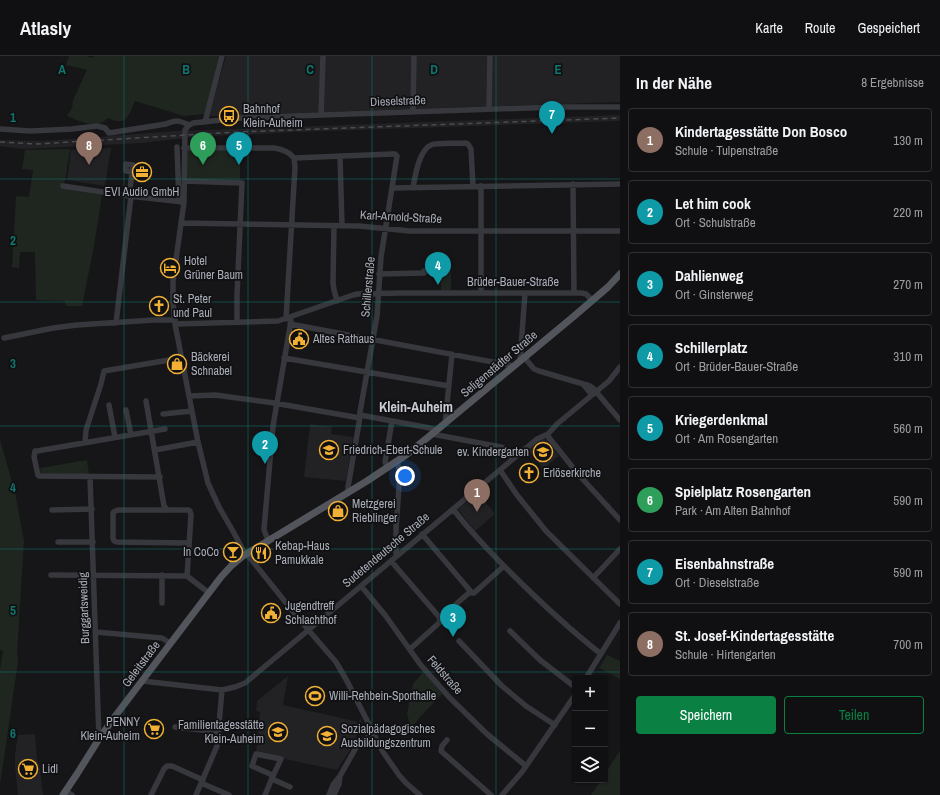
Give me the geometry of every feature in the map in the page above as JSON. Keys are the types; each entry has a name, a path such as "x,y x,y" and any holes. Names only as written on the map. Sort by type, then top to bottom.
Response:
{"main road":[{"name":"Seligenstädter Straße","path":"246,554 397,462 445,424 619,277"},
{"name":"Geleitstraße","path":"67,794 99,739 170,643 229,567 246,554"}],"street":[{"path":"205,122 222,56"},
{"path":"321,115 323,56"},
{"path":"413,112 414,56"},
{"path":"489,109 490,56"},
{"name":"Dieselstraße","path":"0,129 30,131 97,126 105,128 109,133 166,124 174,121 189,125 193,123 241,118 556,107 620,107"},
{"path":"189,125 184,135 184,181 181,223 173,281 173,301 181,358 206,478 218,507 244,552 340,668 383,752 396,772 420,795"},
{"path":"413,188 416,171 422,155 428,147 435,144 468,144 471,149 473,186"},
{"path":"177,147 182,202"},
{"path":"184,148 274,148 286,151 294,158 289,320 272,430 264,529 269,541"},
{"name":"Schillerstraße","path":"340,156 395,154 397,156 379,274 378,309 348,493"},
{"path":"294,158 340,156 342,226"},
{"path":"116,323 132,172"},
{"path":"184,181 242,182 237,322"},
{"path":"573,184 574,293"},
{"path":"392,188 620,184"},
{"path":"63,186 182,202"},
{"path":"481,186 481,293"},
{"name":"Karl-Arnold-Straße","path":"181,223 365,226 410,231 620,231"},
{"path":"334,226 333,283 337,301"},
{"path":"379,274 424,273 424,271 439,270"},
{"path":"525,293 522,359 536,370 590,386 594,394 620,420"},
{"name":"Brüder-Bauer-Straße","path":"289,320 354,295 585,293 592,300"},
{"path":"4,338 65,326 86,324 154,320 175,322 276,322 289,320 373,339 514,366"},
{"path":"445,424 452,354"},
{"path":"85,442 86,430 102,382 104,371 181,358"},
{"path":"284,360 449,386"},
{"name":"Sudetendeutsche Straße","path":"142,681 222,690 230,689 245,682 513,459 538,439 547,435 557,424 612,378 620,367"},
{"path":"189,396 215,395 276,403 430,428 433,429 434,433 502,447 513,459"},
{"path":"146,401 164,506 167,510"},
{"path":"109,405 115,437"},
{"path":"126,410 131,434"},
{"path":"163,414 192,411"},
{"path":"388,468 386,462 392,421"},
{"path":"160,477 40,476 38,474 34,457 35,451 165,429"},
{"path":"547,435 578,474 620,520"},
{"path":"155,450 198,442"},
{"path":"396,556 396,528 400,473 397,462"},
{"path":"500,470 517,495 546,531 620,604"},
{"name":"Burggartsweidig","path":"90,477 99,739"},
{"path":"52,510 92,509"},
{"path":"453,509 474,535 504,566 558,618 601,654"},
{"path":"187,576 191,515 190,511 118,510 113,513 113,540 117,542 189,543"},
{"path":"422,534 470,592"},
{"path":"58,542 93,542"},
{"path":"593,578 620,549"},
{"path":"391,561 440,618"},
{"path":"410,649 439,623 440,618 470,592 474,593 504,566"},
{"path":"51,575 94,574 187,576 209,593"},
{"path":"162,575 162,603"},
{"name":"Feldstraße","path":"361,586 385,615 420,664 458,707 487,734 526,766"},
{"path":"588,675 620,623"},
{"path":"510,631 540,660 572,685"},
{"path":"96,632 162,638 170,643"},
{"path":"459,641 506,689 526,706 555,725"},
{"path":"196,795 216,749 219,732 222,690"},
{"path":"502,795 526,766 572,700"},
{"path":"175,727 219,732"},
{"path":"329,795 333,785 340,776 357,746 373,734"},
{"path":"448,740 442,746 441,751 491,795"},
{"path":"265,795 272,778 281,759 256,754 252,766 270,774 272,778 290,787"},
{"path":"151,795 164,770 169,766 172,766 229,795"},
{"path":"334,795 339,784 340,776"}],"shaded area":[{"path":"69,56 86,56 93,58 94,56 219,56 205,114 184,116 135,101 128,115 123,121 108,118 104,122 93,124 82,122 67,116 72,108 73,100 87,70 66,65"},
{"path":"226,56 620,56 620,102 209,116"},
{"path":"620,115 620,121 295,132 241,135 237,137 237,135 204,136 141,143 25,149 0,146 0,140 44,141 176,131"},
{"path":"111,148 105,186 67,180 71,150"},
{"path":"70,149 63,188 102,195 82,306 66,306 65,301 36,300 35,252 20,252 19,268 12,267 16,196 29,197 33,170 22,169 25,150"},
{"path":"187,151 240,151 240,180 187,179"},
{"path":"441,271 451,271 451,290 441,290"},
{"name":"Friedrich-Ebert-Schule","path":"310,424 332,427 331,434 353,437 346,481 304,477"},
{"name":"ev. Kindergarten","path":"547,439 559,456 543,469 528,449 540,440"},
{"path":"0,440 15,492 24,541 17,653 18,662 0,785 0,669 3,651 0,650"},
{"path":"87,460 89,475 41,475 40,468"},
{"path":"478,493 495,514 475,531 458,509"},
{"path":"607,655 620,661 620,679 599,668"},
{"path":"424,671 442,694 411,728 407,714 413,684"},
{"path":"288,676 283,705 359,722 360,718 362,722 350,750 337,770 256,753 260,712 256,711 257,701"},
{"path":"35,734 37,759 40,769 43,795 18,795 15,754 18,735"},
{"path":"620,751 620,795 591,795 599,783 608,783 608,769"}],"railway":[{"path":"0,142 36,144 237,132 620,118"}],"place":[{"name":"Bahnhof Klein-Auheim","path":"229,116"},
{"name":"Eisenbahnstraße","path":"552,134"},
{"name":"St. Josef-Kindertagesstätte","path":"89,165"},
{"name":"Spielplatz Rosengarten","path":"203,165"},
{"name":"Kriegerdenkmal","path":"239,165"},
{"name":"EVI Audio GmbH","path":"142,172"},
{"name":"Hotel Grüner Baum","path":"170,268"},
{"name":"Schillerplatz","path":"438,285"},
{"name":"St. Peter und Paul","path":"159,306"},
{"name":"Altes Rathaus","path":"299,339"},
{"name":"Bäckerei Schnabel","path":"177,364"},
{"name":"Friedrich-Ebert-Schule","path":"329,450"},
{"name":"ev. Kindergarten","path":"543,452"},
{"name":"Let him cook","path":"265,464"},
{"name":"Erlöserkirche","path":"529,473"},
{"name":"Metzgerei Rieblinger","path":"338,511"},
{"name":"Kindertagesstätte Don Bosco","path":"477,512"},
{"name":"In CoCo","path":"233,552"},
{"name":"Kebap-Haus Pamukkale","path":"261,553"},
{"name":"Jugendtreff Schlachthof","path":"271,613"},
{"name":"Dahlienweg","path":"453,637"},
{"name":"Willi-Rehbein-Sporthalle","path":"315,696"},
{"name":"PENNY Klein-Auheim","path":"154,729"},
{"name":"Familientagesstätte Klein-Auheim","path":"278,732"},
{"name":"Sozialpädagogisches Ausbildungszentrum","path":"327,736"},
{"name":"Lidl","path":"28,769"}],"district":[{"name":"Klein-Auheim","path":"416,407"}]}
